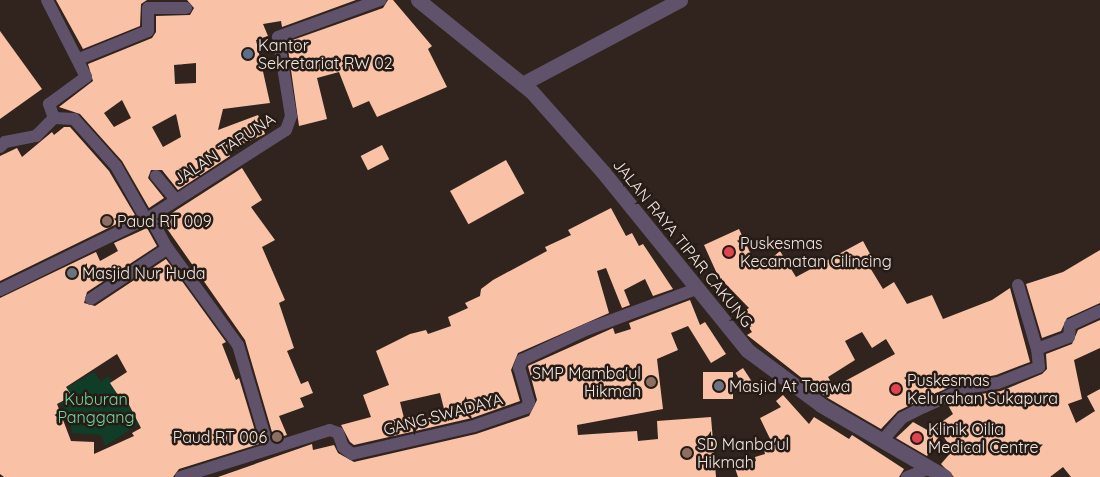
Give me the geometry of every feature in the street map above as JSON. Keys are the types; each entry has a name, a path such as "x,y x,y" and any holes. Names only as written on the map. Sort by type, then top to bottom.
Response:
{"street":[{"path":"47,0 86,77 49,104 54,118"},
{"name":"JALAN TARUNA","path":"0,290 148,218 290,124 278,37 380,0"},
{"name":"JALAN RAYA TIPAR CAKUNG","path":"418,0 522,84 603,172 747,350 821,404 945,477"},
{"path":"522,84 680,0"},
{"path":"78,59 148,31 148,8 186,8"},
{"path":"0,147 5,142 36,136 54,118 74,119 116,166 168,248 238,346 268,447"},
{"path":"156,176 176,200"},
{"path":"90,299 168,248"},
{"path":"882,441 902,418 924,407 966,388 998,383 1040,367 1037,348 1018,285"},
{"name":"GANG SWADAYA","path":"181,477 268,447 330,430 338,434 343,447 352,454 474,426 526,408 529,402 519,368 522,360 588,329 696,289"},
{"path":"1037,348 1069,337 1070,324 1100,311"},
{"path":"906,477 930,468"}],"green space":[{"name":"Kuburan Panggang","path":"94,372 101,382 108,376 140,423 105,446 101,435 72,433 70,418 55,394"}],"building":[{"path":"56,0 147,0 141,4 140,26 83,49"},
{"path":"187,0 356,0 282,27 281,21 263,24 268,36 256,40 270,103 223,109 218,130 258,115 265,134 227,151 230,156 178,190 162,170 151,170 148,178 164,198 149,208 122,161 80,114 59,107 93,81 88,64 152,38 156,32 156,16 190,15 194,8","holes":["196,63 196,83 175,84 174,65","122,100 131,118 114,127 104,113","176,114 181,137 163,147 152,127"]},
{"path":"388,0 393,0 432,46 428,49 447,87 377,117 369,101 353,108 339,72 317,78 327,119 299,126 287,42 383,8"},
{"path":"0,31 42,89 0,119"},
{"path":"64,127 70,127 109,171 135,215 0,281 0,156 17,148 22,157 52,132 54,135"},
{"path":"382,145 389,159 368,170 361,156"},
{"path":"506,160 524,193 468,224 450,191"},
{"path":"242,168 262,200 251,207 275,240 262,247 285,300 279,303 294,348 287,351 301,384 308,381 313,393 300,398 304,407 279,416 287,435 274,439 245,340 161,220"},
{"path":"611,208 626,236 632,233 639,246 643,244 673,289 653,296 645,279 624,290 630,305 622,308 606,268 597,271 609,313 518,353 511,370 520,401 472,418 354,445 350,442 341,425 371,417 363,395 389,385 376,351 410,334 426,330 428,334 451,326 448,317 468,308 465,303 480,296 481,289 493,280 547,251 545,247 571,235 568,230","holes":["440,393 445,413 412,423 410,417 404,418 400,402"]},
{"path":"147,228 157,246 87,292 84,303 95,306 166,259 226,342 222,344 236,380 239,378 259,444 179,469 173,477 4,477 0,474 0,298 96,252 100,261 118,251 114,243","holes":["117,354 127,372 110,383 120,398 124,395 141,428 132,433 134,436 94,454 94,442 71,441 57,404 72,396 66,387"]},
{"path":"739,229 755,263 760,258 765,264 780,251 796,277 863,241 875,263 869,266 883,289 894,282 907,304 932,295 943,319 992,300 1010,288 1030,362 996,375 963,381 898,411 881,429 826,397 747,335 752,332 740,314 749,308 718,276 704,245","holes":["862,332 872,348 886,339 895,354 834,387 828,377 855,360 845,341"]},
{"path":"1100,250 1100,303 1067,318 1061,331 1042,338 1026,284 1063,272"},
{"path":"690,300 700,325 705,322 726,354 711,363 688,326 671,333 678,350 657,359 663,409 577,425 578,435 637,431 638,441 658,439 657,421 711,417 716,477 218,477 312,444 313,450 334,445 338,453 354,462 476,434 529,416 537,400 528,366 613,328 615,334 631,329 629,323"},
{"path":"1100,320 1100,348 1074,360 1082,399 1068,404 1076,423 1095,411 1087,396 1100,389 1100,477 1071,477 1063,467 1050,477 954,477 941,464 953,450 941,433 927,456 896,438 913,422 929,431 953,414 948,405 968,396 1001,391 1042,374 1047,369 1046,354 1072,344 1078,330"},
{"path":"743,368 754,385 746,390 735,373"},
{"name":"Masjid At Taqwa","path":"703,372 733,372 733,399 703,399"},
{"path":"783,395 809,424 814,417 849,439 852,435 904,469 899,477 738,477 735,468 756,461 755,457 765,454 764,449 774,447 760,418 781,407 776,401"}],"place":[{"name":"Kantor Sekretariat RW 02","path":"248,54"},
{"name":"Paud RT 009","path":"107,221"},
{"name":"Puskesmas Kecamatan Cilincing","path":"729,252"},
{"name":"Masjid Nur Huda","path":"72,273"},
{"name":"SMP Mamba'ul Hikmah","path":"651,382"},
{"name":"Masjid At Taqwa","path":"719,386"},
{"name":"Puskesmas Kelurahan Sukapura","path":"896,389"},
{"name":"Paud RT 006","path":"277,437"},
{"name":"Klinik Oilia Medical Centre","path":"917,438"},
{"name":"SD Manba'ul Hikmah","path":"687,453"}]}
